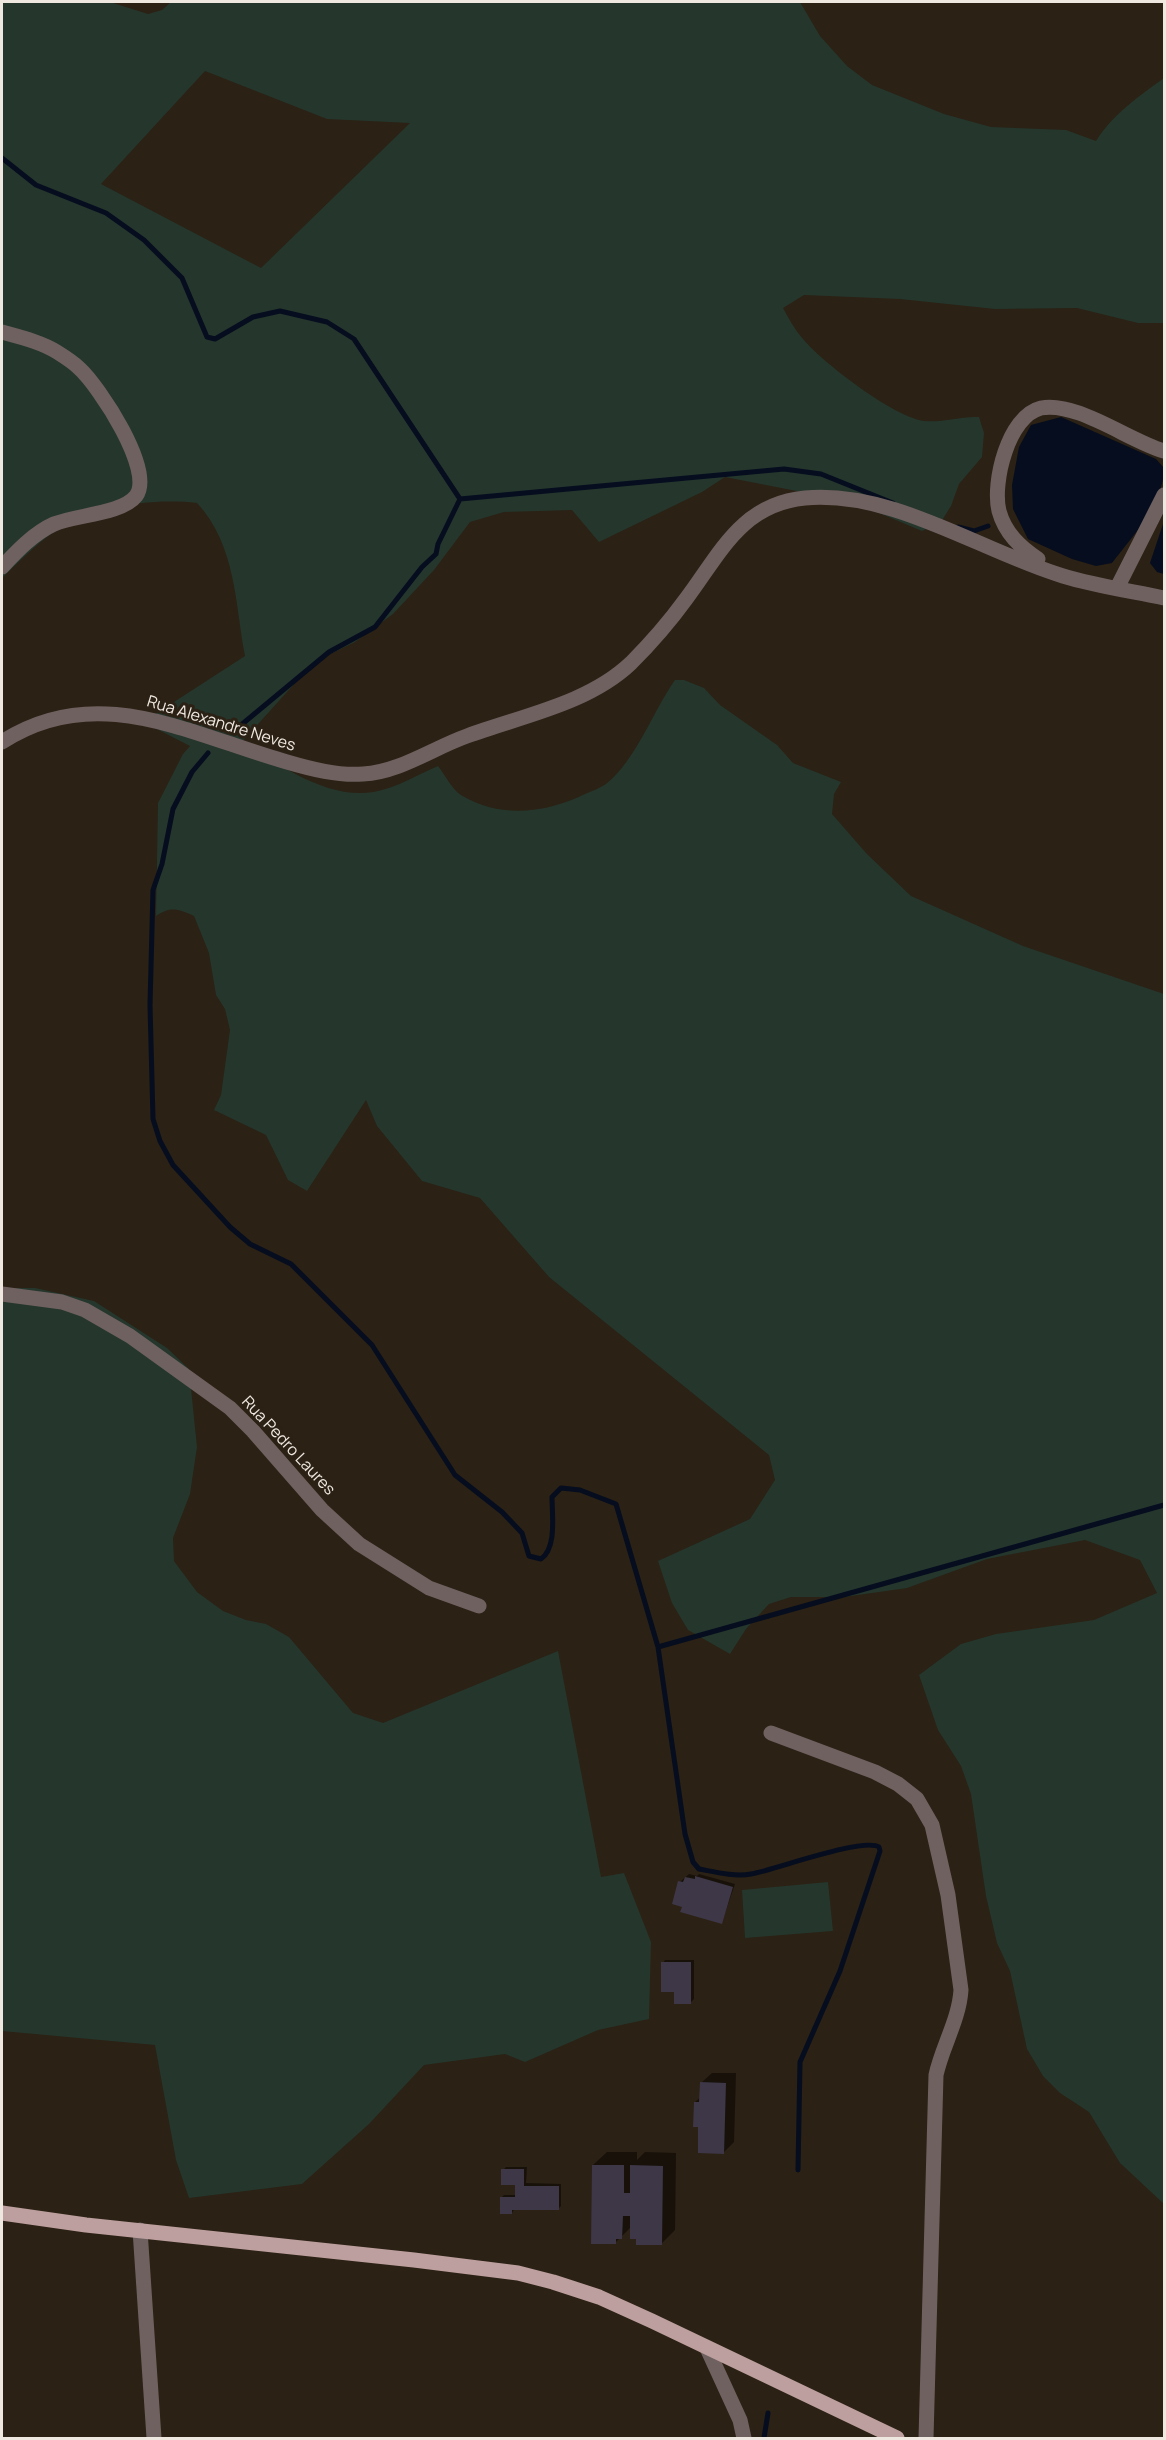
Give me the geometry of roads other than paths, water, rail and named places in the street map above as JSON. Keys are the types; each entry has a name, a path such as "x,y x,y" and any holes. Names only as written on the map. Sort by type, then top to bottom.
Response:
{"main road":[{"path":"2,2213 518,2273 599,2297 897,2439"}],"street":[{"path":"2,332 56,351 81,369 117,421 136,457 139,473 138,493 129,503 49,527 30,540 2,567"},
{"path":"1164,451 1078,414 1057,407 1040,409 1020,423 1006,447 999,473 997,494 999,511 1019,546 1063,576 1164,598"},
{"path":"1117,588 1164,495"},
{"name":"Rua Alexandre Neves","path":"2,742 30,727 69,715 120,714 172,724 300,766 329,772 364,774 391,768 466,736 531,716 611,678 630,664 652,640 687,598 719,549 738,527 777,503 804,498 844,498 887,508 1063,576"},
{"name":"Rua Pedro Laures","path":"2,1294 36,1297 85,1310 130,1336 230,1408 322,1510 359,1544 429,1588 478,1605"},
{"path":"771,1733 875,1772 917,1799 932,1825 948,1895 961,1990 960,2003 940,2057 936,2075 926,2439"},
{"path":"140,2230 154,2439"},
{"path":"707,2348 740,2420 744,2439"}],"water":[{"path":"1061,417 1156,459 1164,468 1163,481 1153,507 1112,563 1096,566 1072,559 1028,539 1013,509 1012,485 1019,447 1031,425"},
{"path":"1164,521 1164,574 1157,572 1150,563"}],"waterway":[{"path":"2,158 36,185 106,213 144,240 182,278 207,337 215,339 253,317 280,311 327,322 354,339 460,499"},
{"path":"460,499 784,469 821,474 893,503"},
{"path":"235,730 329,652 375,627 422,567 436,554 438,544 460,499"},
{"path":"958,527 974,531 988,526"},
{"path":"208,753 192,772 173,809 162,864 153,890 150,1005 153,1119 160,1141 173,1165 230,1227 250,1244 291,1264 372,1345 455,1475 502,1512 522,1533 529,1556 541,1559 546,1554 552,1539 552,1497 561,1488 580,1490 616,1504 658,1647 685,1834 693,1862 699,1869 745,1875 855,1846 879,1847 880,1851 840,1971 800,2062 798,2170"},
{"path":"658,1647 1164,1505"},
{"path":"764,2438 768,2413"}]}
